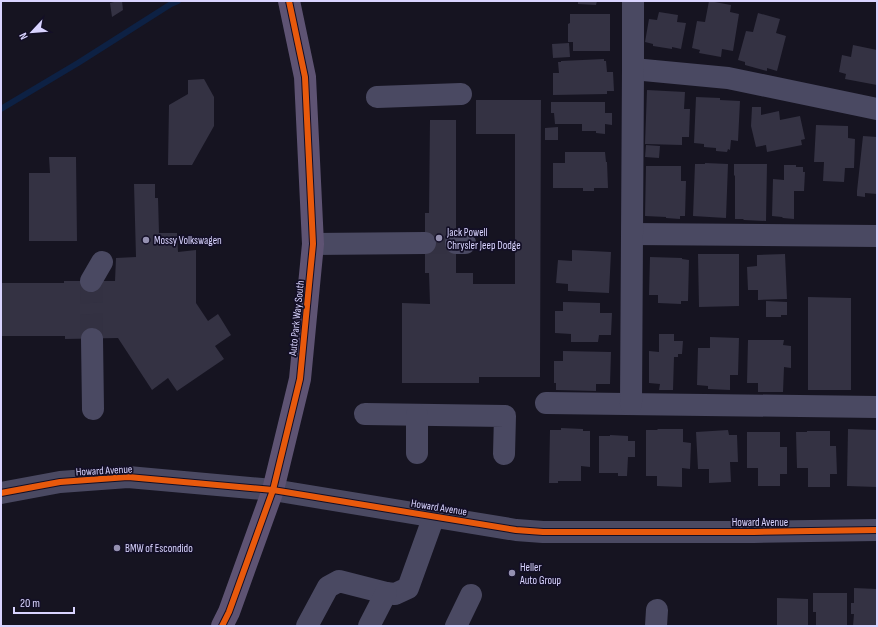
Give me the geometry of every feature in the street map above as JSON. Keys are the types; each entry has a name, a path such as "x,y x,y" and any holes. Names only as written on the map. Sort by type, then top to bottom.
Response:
{"main road":[{"name":"Auto Park Way South","path":"222,626 229,612 273,490 300,379 313,244 305,77 289,1"}],"street":[{"path":"631,404 632,1"},
{"path":"633,69 728,78 877,109"},
{"path":"377,97 461,94"},
{"path":"632,234 877,236"},
{"path":"313,244 425,243"},
{"path":"91,281 102,262"},
{"path":"92,339 93,409"},
{"path":"546,403 877,407"},
{"path":"365,414 505,416 504,454"},
{"path":"417,415 417,453"},
{"name":"Howard Avenue","path":"1,493 60,482 128,477 273,490 516,530 543,532 754,532 877,530"},
{"path":"306,626 328,587 339,580 386,593 396,594 408,588 434,516"},
{"path":"369,626 386,593"},
{"path":"456,626 471,595"}],"building":[{"path":"122,1 123,10 112,17 110,3"},
{"path":"578,1 597,1 596,5 578,4"},
{"path":"709,1 731,5 730,12 739,14 733,51 722,49 721,57 699,53 700,50 692,48 697,21 705,22"},
{"path":"659,12 678,15 677,22 686,23 681,49 653,46 653,44 645,42 649,19 657,20"},
{"path":"758,13 780,19 776,33 786,36 777,71 767,68 767,71 745,65 745,62 738,60 746,31 753,32"},
{"path":"570,14 610,14 610,51 573,51 573,42 568,42 568,24 570,23"},
{"path":"569,43 570,57 553,58 552,44"},
{"path":"853,45 877,50 877,85 845,79 846,74 839,72 842,55 851,57"},
{"path":"604,59 604,61 606,61 607,72 613,72 614,91 607,91 607,94 553,95 553,73 559,73 558,62"},
{"path":"204,79 214,97 214,126 192,165 168,165 169,105 188,94 188,80"},
{"path":"647,90 685,92 684,109 690,109 689,137 682,137 682,145 645,144"},
{"path":"696,97 740,101 738,141 731,140 730,150 728,149 727,152 716,151 716,148 704,147 704,144 694,143"},
{"path":"476,100 541,100 540,377 479,377 479,383 402,383 402,303 430,304 429,273 425,273 425,213 429,213 430,120 456,120 456,273 473,273 473,284 515,284 515,134 476,134"},
{"path":"551,102 605,102 605,113 612,113 612,125 605,124 605,134 596,133 596,131 582,131 582,124 555,124 554,113 551,113"},
{"path":"752,107 761,107 761,115 779,111 780,120 800,116 805,139 801,140 802,145 767,152 766,145 756,147 751,126"},
{"path":"816,125 848,126 848,138 855,139 854,168 845,168 844,182 823,181 824,162 814,162"},
{"path":"558,127 558,140 545,140 545,128"},
{"path":"863,136 877,137 877,194 865,193 865,197 857,196"},
{"path":"646,145 660,146 659,158 645,157"},
{"path":"565,152 605,152 608,188 594,188 594,191 583,191 583,188 553,188 553,163 565,163"},
{"path":"49,157 76,157 77,241 29,241 29,173 50,173"},
{"path":"695,164 728,164 726,218 693,216"},
{"path":"734,164 767,164 766,221 735,219"},
{"path":"784,165 796,165 796,167 803,167 803,172 805,172 804,191 794,191 794,219 772,216 773,179 784,180"},
{"path":"646,166 681,166 681,181 686,181 685,216 680,216 680,219 645,216"},
{"path":"134,184 155,184 155,198 158,198 159,233 177,233 178,252 196,250 196,303 208,321 218,314 231,335 215,346 224,359 177,391 168,378 152,390 118,338 65,339 65,336 1,336 1,283 115,281 116,258 136,257"},
{"path":"572,250 611,252 609,293 568,291 568,284 556,283 558,260 572,261"},
{"path":"698,254 739,254 739,306 699,307"},
{"path":"785,254 787,299 758,300 758,290 748,290 747,267 757,266 757,255"},
{"path":"650,257 682,258 689,260 688,301 681,301 681,304 658,303 658,295 649,295"},
{"path":"808,297 851,298 851,390 808,390"},
{"path":"766,301 787,302 787,315 781,315 781,317 766,317"},
{"path":"563,302 600,303 600,313 612,313 611,335 599,335 598,342 571,342 571,334 555,333 555,311 563,311"},
{"path":"659,334 674,334 674,341 683,341 682,354 678,354 678,357 674,357 673,390 659,390 660,384 649,383 649,351 659,352"},
{"path":"710,337 739,338 738,375 730,375 730,390 708,389 708,386 697,385 698,348 710,348"},
{"path":"748,340 784,340 783,345 791,346 791,368 784,367 783,392 758,392 758,383 747,383"},
{"path":"563,351 611,352 610,384 596,384 596,391 556,390 556,383 554,383 554,361 563,361"},
{"path":"561,428 583,429 583,431 590,431 590,467 581,466 581,481 558,481 558,483 549,483 550,430 561,430"},
{"path":"683,429 683,442 691,443 690,469 682,468 682,487 657,486 657,476 646,476 646,430"},
{"path":"848,429 877,430 877,487 847,486"},
{"path":"728,430 729,435 737,435 738,462 730,462 731,482 709,483 709,469 698,469 696,432"},
{"path":"830,431 830,446 836,446 837,474 830,474 830,487 808,487 808,468 797,468 796,432"},
{"path":"747,432 780,432 780,447 787,447 787,474 780,474 780,486 758,486 758,468 747,468"},
{"path":"599,436 628,436 628,441 635,441 635,457 628,457 627,476 618,476 618,473 599,473"},
{"path":"854,588 877,589 877,626 853,626 854,614 851,614 851,603 854,603"},
{"path":"813,593 847,593 847,626 816,626 816,612 813,612"},
{"path":"777,598 808,599 808,626 777,626"}],"waterway":[{"path":"1,109 178,1"}],"tunnel":[{"path":"425,243 456,243"},
{"path":"91,281 92,339"}],"cycle path":[{"path":"222,626 229,612 273,490 300,379 313,244 305,77 289,1"},
{"path":"1,493 60,482 128,477 273,490 516,530 543,532 754,532 877,530"}],"place":[{"name":"Jack Powell Chrysler Jeep Dodge","path":"439,238"},
{"name":"Mossy Volkswagen","path":"146,240"},
{"name":"BMW of Escondido","path":"117,548"},
{"name":"Heller Auto Group","path":"512,573"}]}
